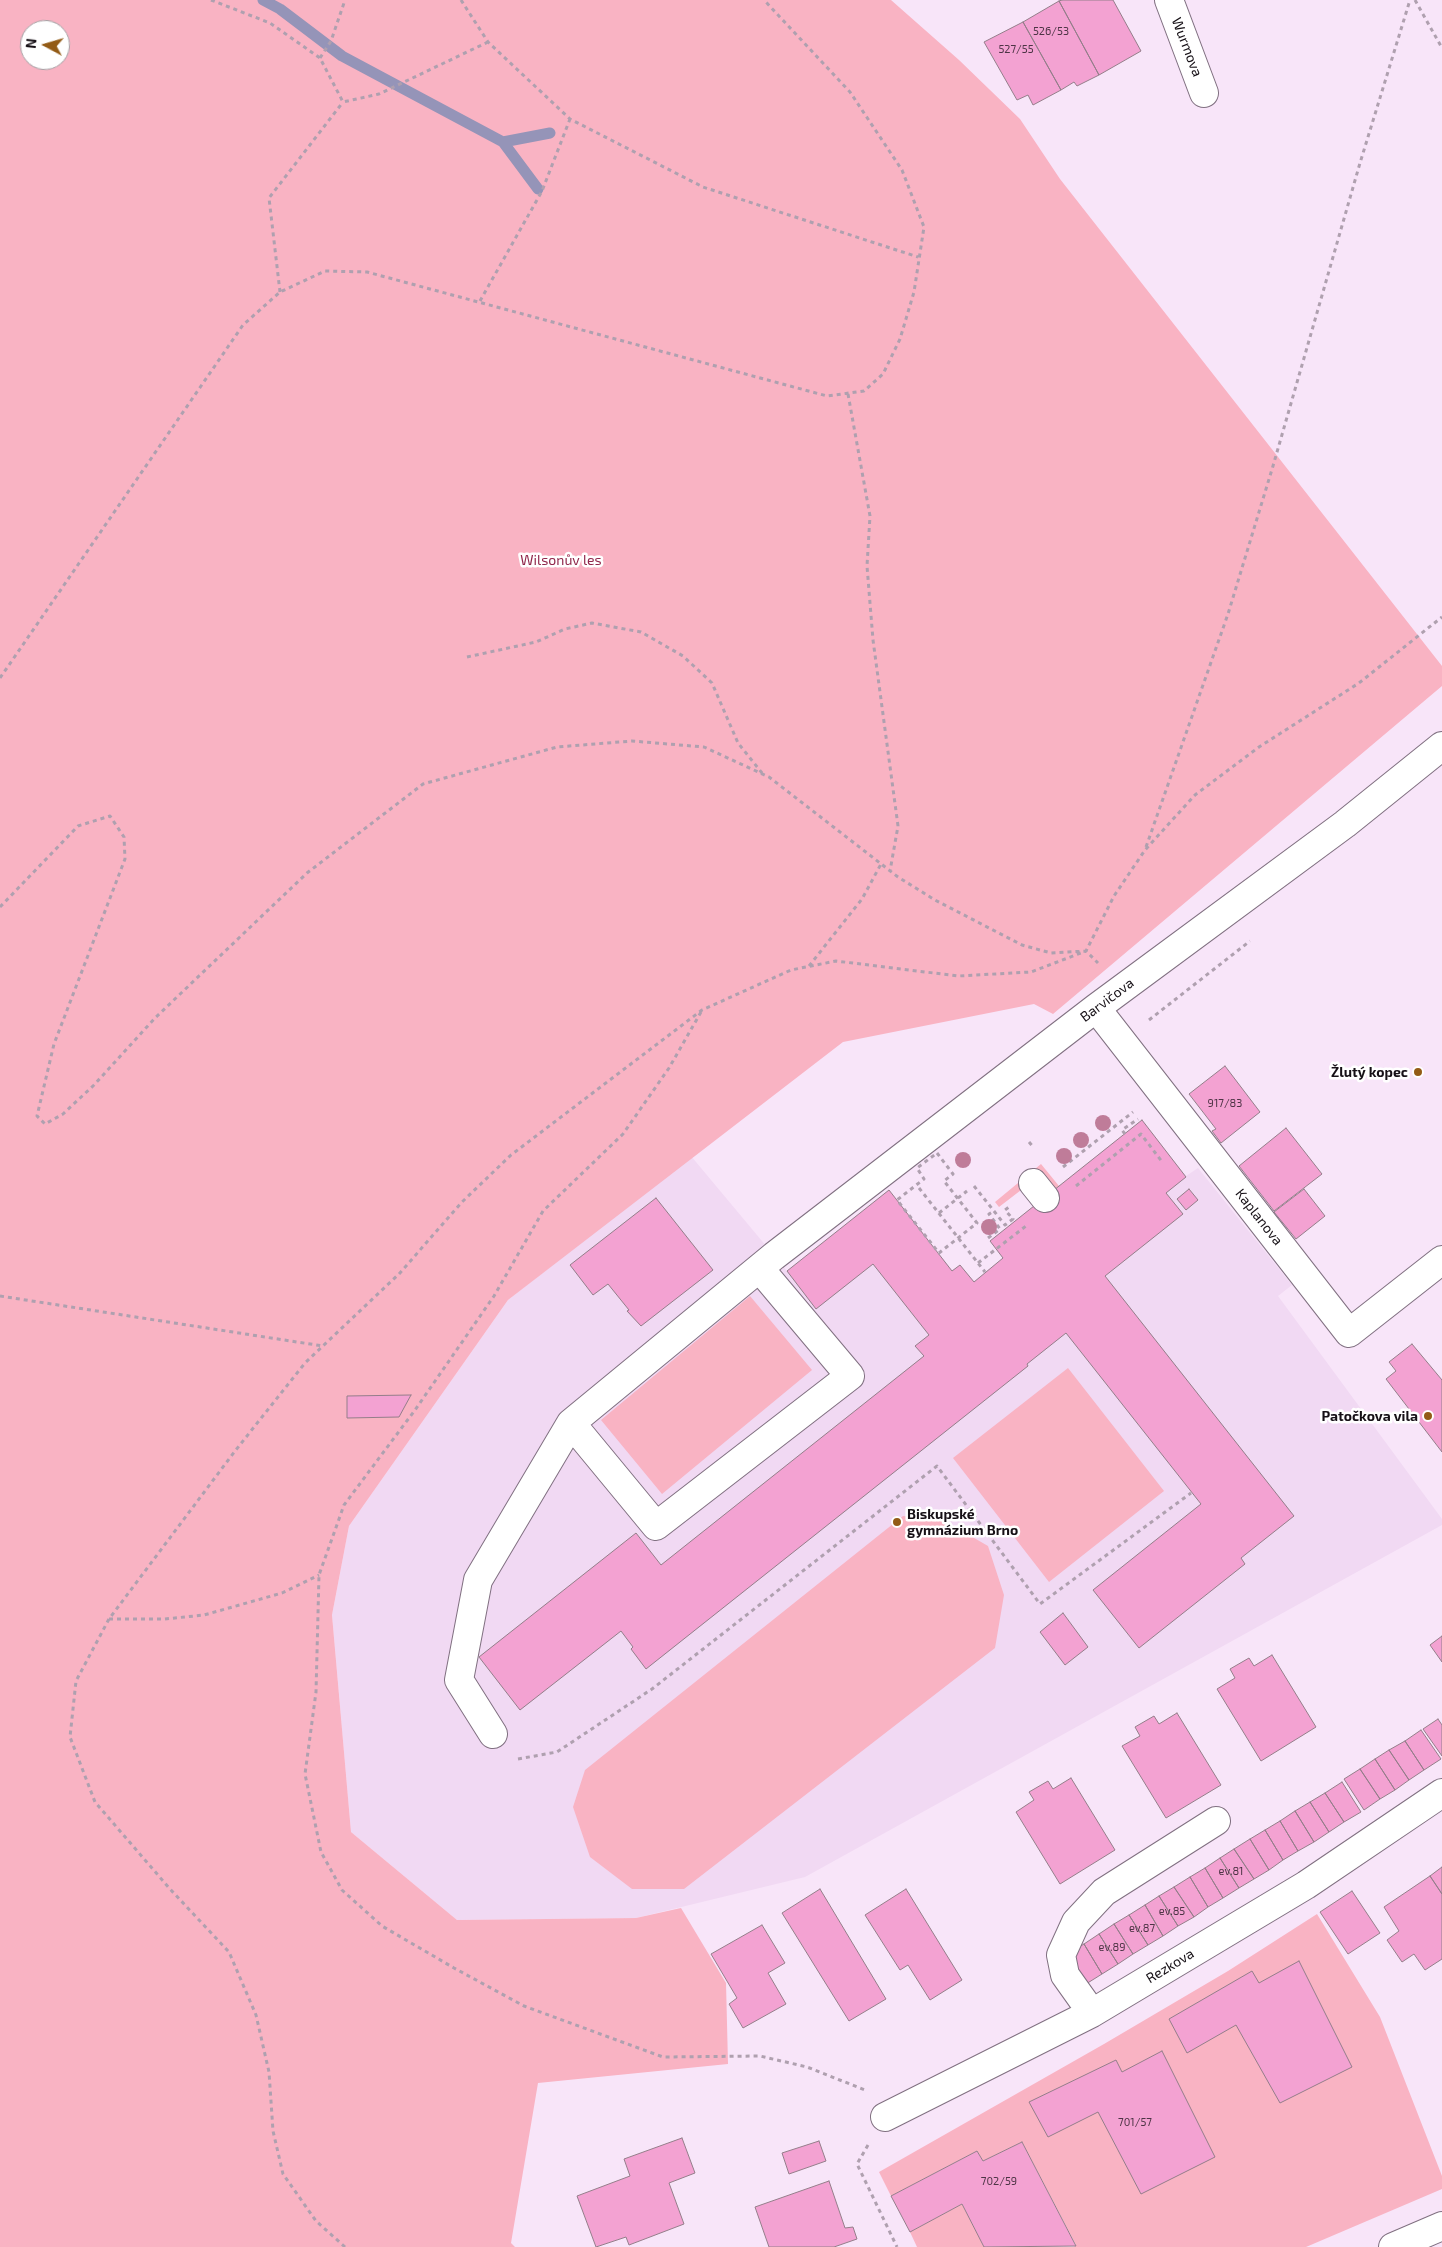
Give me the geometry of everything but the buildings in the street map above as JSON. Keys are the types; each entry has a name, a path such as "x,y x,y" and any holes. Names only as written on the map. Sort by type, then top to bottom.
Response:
{"street":[{"name":"Wurmova","path":"1169,0 1204,93"},
{"name":"Barvičova","path":"570,1423 767,1262 1096,1008 1345,824 1442,746"},
{"name":"Kaplanova","path":"1096,1008 1349,1333 1442,1260"},
{"path":"493,1734 459,1680 478,1580 570,1423 656,1526 850,1376 767,1262"},
{"name":"Rezkova","path":"896,2111 1092,2013 1306,1885 1442,1793"},
{"path":"1092,2013 1065,1975 1061,1955 1076,1922 1104,1892 1216,1821"},
{"path":"1392,2247 1442,2226"}],"path":[{"path":"211,0 270,23 320,58 343,102"},
{"path":"320,58 331,41 346,0"},
{"path":"461,0 488,42 570,118 703,187 918,257"},
{"path":"0,678 243,325 280,292 325,271 366,272 480,301 827,396 864,391 884,374 900,339 914,292 924,227 902,170 850,92 764,0"},
{"path":"1144,850 1228,614 1273,466 1360,163 1410,0"},
{"path":"1415,0 1442,48"},
{"path":"280,292 269,198 343,102 379,94 488,42"},
{"path":"480,301 542,191 570,118"},
{"path":"848,394 870,516 867,566 873,640 898,826 890,871"},
{"path":"345,2247 316,2221 283,2174 273,2132 269,2072 256,2015 229,1952 170,1889 95,1802 70,1737 76,1681 109,1619 235,1450 305,1363 399,1274 462,1202 511,1155 702,1010 791,970 836,961 958,976 1031,972 1086,952 1114,896 1144,850 1195,795 1259,747 1359,683 1442,617"},
{"path":"467,657 536,642 565,629 592,622 641,632 683,656 712,683 738,744 762,774"},
{"path":"0,907 78,826 110,816 124,837 125,859 54,1044 37,1116 45,1124 63,1114 94,1085 155,1018 307,873 423,784 557,747 632,741 704,747 769,777 890,871 935,900 1022,945 1051,953 1086,952"},
{"path":"809,966 862,899 881,864"},
{"path":"702,1010 669,1068 623,1134 543,1211 494,1296 415,1410 344,1505 319,1575 316,1692 305,1774 321,1852 342,1890 382,1926 454,1968 524,2006 663,2057 760,2056 807,2067 896,2111"},
{"path":"1062,1168 1134,1111"},
{"path":"1125,1134 1122,1130 1136,1120"},
{"path":"1074,1187 1141,1134 1163,1162"},
{"path":"1029,1142 1040,1156"},
{"path":"937,1153 953,1174 944,1182 957,1199 976,1223 939,1253 897,1200 924,1178 917,1168 937,1153"},
{"path":"916,1185 985,1272"},
{"path":"974,1186 1005,1226 1013,1219 1005,1210"},
{"path":"939,1213 967,1191"},
{"path":"988,1238 1000,1228 989,1214 994,1211"},
{"path":"978,1263 1029,1223"},
{"path":"0,1296 323,1346"},
{"path":"493,1734 509,1761 557,1752 652,1689 937,1466 1040,1604 1191,1493"},
{"path":"109,1619 165,1619 204,1615 282,1593 319,1575"},
{"path":"856,2164 898,2247"}],"shaded area":[{"name":"Biskupské gymnázium Brno","path":"1142,1120 1186,1176 1198,1168 1292,1285 1278,1296 1442,1519 1442,1525 805,1877 636,1918 457,1920 351,1832 332,1615 349,1526 508,1300 691,1156 787,1271 889,1190 952,1270 960,1265 974,1281 1003,1258 990,1241"}],"green space":[{"name":"Wilsonův les","path":"0,0 891,0 959,60 1020,119 1060,179 1442,666 1442,686 1053,1014 1034,1004 843,1042 508,1300 349,1526 332,1615 351,1832 457,1920 636,1918 681,1908 726,1983 728,2064 538,2083 511,2243 515,2247 0,2247"},
{"path":"1041,1164 1059,1186 1052,1192 1025,1187 999,1207 995,1202"},
{"path":"750,1296 812,1370 662,1494 601,1420"},
{"path":"1068,1368 1164,1491 1049,1582 953,1458"},
{"path":"903,1516 943,1520 988,1546 1004,1595 995,1648 684,1889 632,1889 590,1857 573,1807 585,1770"},
{"path":"1317,1914 1380,2017 1442,2176 1442,2189 1306,2247 1074,2247 1076,2245 1022,2142 983,2161 977,2151 891,2196 879,2172 1228,1971"},
{"path":"962,2204 984,2247 917,2247 910,2232"}],"waterway":[{"path":"263,0 280,9 342,56 503,142 550,133"},
{"path":"503,142 538,189"}],"place":[{"name":"Žlutý kopec","path":"1418,1072"},
{"name":"Patočkova vila","path":"1428,1416"},
{"name":"Biskupské gymnázium Brno","path":"897,1522"}]}
